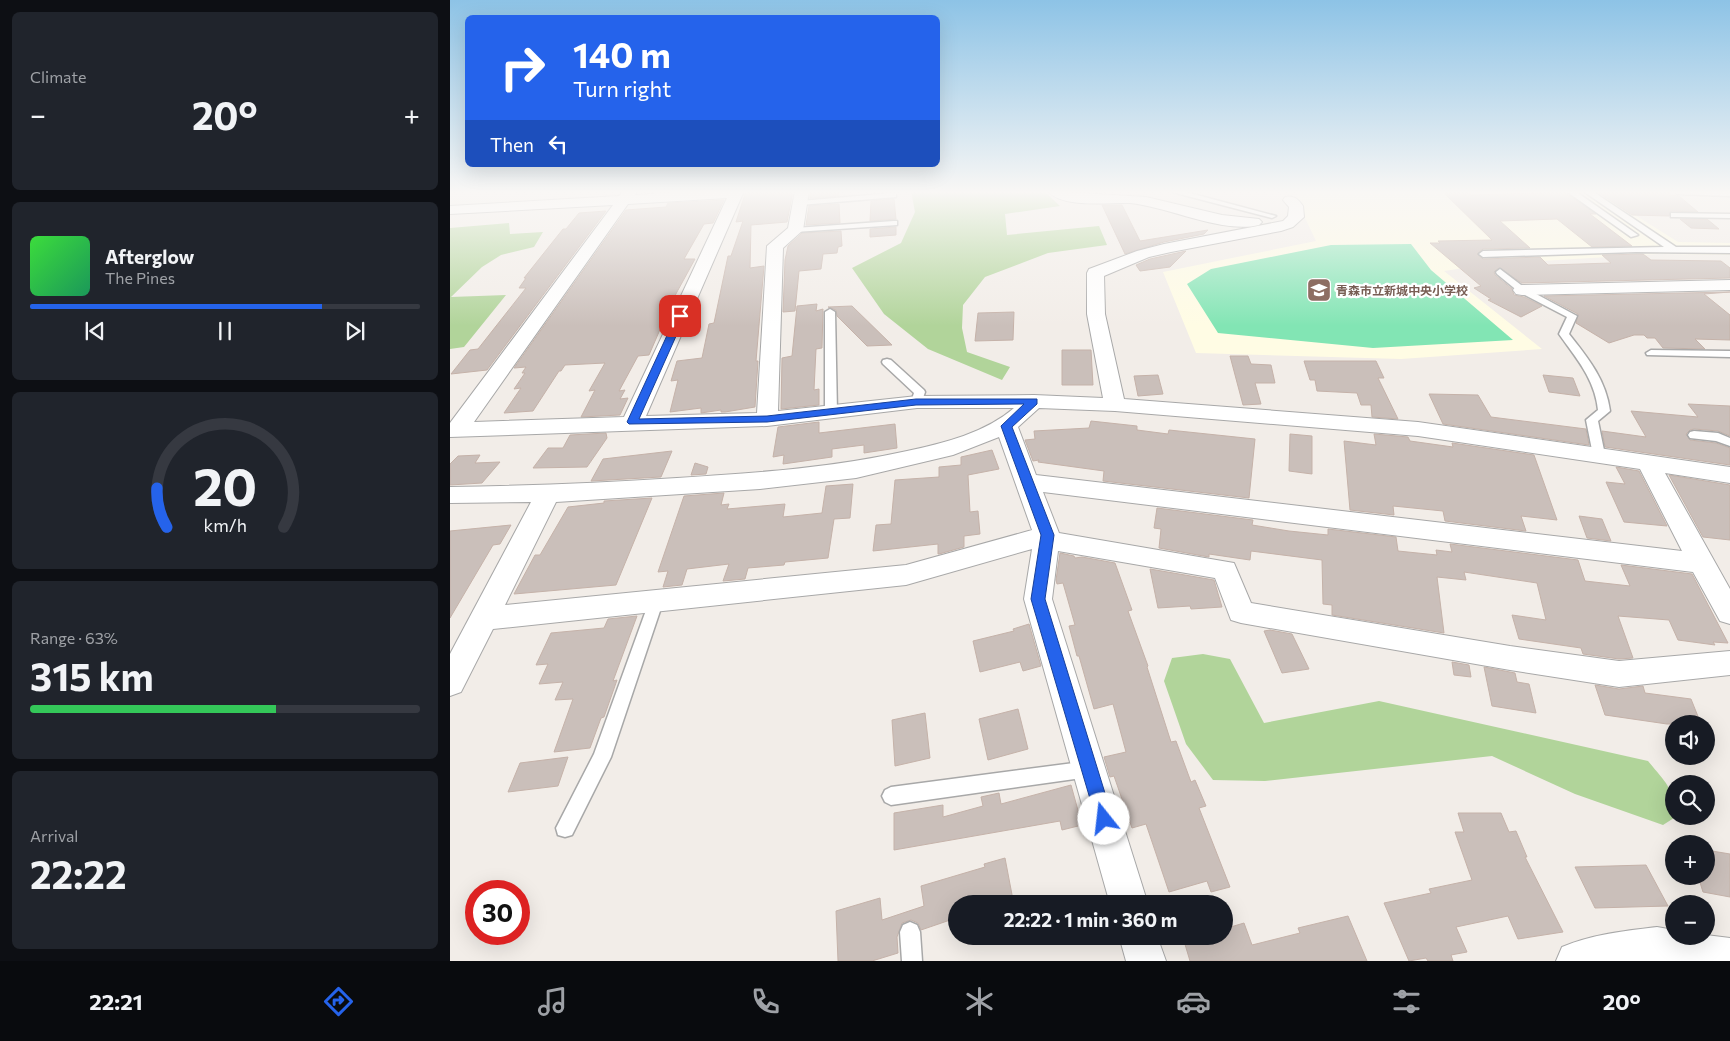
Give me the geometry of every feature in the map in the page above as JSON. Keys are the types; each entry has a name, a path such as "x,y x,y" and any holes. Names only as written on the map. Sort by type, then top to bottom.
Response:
{"street":[{"path":"454,430 597,236"},
{"path":"633,422 716,236"},
{"path":"767,419 776,246 787,236"},
{"path":"1115,405 1096,314 1095,273 1143,254 1232,236"},
{"path":"1522,290 1730,286"},
{"path":"454,430 633,422 767,419 916,402 1034,401 1115,405 1418,429 1730,475"},
{"path":"450,495 548,494 760,481 856,470 945,450 1006,426 1034,401"},
{"path":"1006,426 1047,537 1038,599 1126,895"},
{"path":"1648,463 1730,613"},
{"path":"1028,482 1701,563"},
{"path":"450,682 548,494"},
{"path":"485,618 906,575 1047,537 1225,570 1241,612 1510,658 1619,674 1730,663"},
{"path":"1141,945 1146,961"},
{"path":"1576,961 1608,952 1657,947 1730,958"}],"lane":[{"path":"1653,236 1673,249"},
{"path":"1482,254 1673,249 1730,250"},
{"path":"1500,272 1522,290 1572,316 1564,334 1591,370 1604,396 1604,411 1592,420 1599,455"},
{"path":"830,312 831,412"},
{"path":"1651,353 1730,354"},
{"path":"887,362 920,392 916,402"},
{"path":"1694,435 1718,437 1730,442"},
{"path":"565,828 602,757 656,602"},
{"path":"891,796 1090,768"},
{"path":"910,932 912,961"}],"shaded area":[{"name":"青森市立新城中央小学校","path":"1314,236 1668,236 1678,242 1730,243 1730,255 1659,254 1492,264 1444,271 1542,349 1401,359 1196,353 1163,272 1316,241"}],"green space":[{"path":"450,236 541,236 534,247 501,255 482,267 451,297 506,295 464,347 450,349"},
{"path":"904,236 1103,236 1107,245 1048,253 985,277 963,305 962,328 967,352 1010,367 1002,380 928,349 884,314 852,268 901,243"},
{"path":"1411,244 1431,270 1513,340 1373,348 1218,333 1187,284 1211,269 1331,245"},
{"path":"1203,654 1230,659 1264,723 1379,701 1648,761 1665,782 1665,824 1663,825 1575,794 1492,756 1265,781 1213,780 1186,744 1164,681 1172,658"}],"building":[{"path":"558,236 587,236 487,370 451,374 470,350 478,349 526,288 519,288 526,278 524,278"},
{"path":"608,236 697,236 684,259 695,259 666,312 668,311 649,355 638,356 619,391 625,390 620,399 628,398 620,415 581,417 595,390 589,391 605,363 565,365 533,411 504,413 521,388 514,389 525,373 522,373 526,367 514,368"},
{"path":"738,236 751,236 750,268 764,266 756,361 758,361 755,407 725,412 721,412 721,410 701,413 701,408 670,412 678,380 671,381 677,361 702,358 709,324 714,323 728,256 731,256"},
{"path":"799,236 841,236 842,246 838,247 837,253 823,254 821,269 799,271 795,311 783,312 785,260 788,246"},
{"path":"1116,236 1137,236 1140,241 1172,236 1195,236 1164,242 1125,254"},
{"path":"1488,236 1516,236 1530,248 1483,249 1477,254 1483,259 1540,257 1548,265 1611,263 1602,255 1643,254 1651,260 1721,261 1730,268 1730,278 1522,283 1499,268 1494,272 1495,275 1512,289 1514,295 1524,297 1542,306 1521,317 1488,300 1491,299 1474,288 1481,286 1430,243 1440,243 1438,241 1492,240"},
{"path":"1578,236 1619,236 1632,246 1592,247"},
{"path":"1186,251 1170,267 1140,271 1136,265 1150,259"},
{"path":"1730,292 1704,294 1730,315 1730,340 1695,339 1705,349 1663,348 1655,338 1647,338 1644,335 1634,335 1609,343 1576,323 1578,314 1544,296"},
{"path":"817,304 816,311 823,309 822,348 816,349 814,390 819,389 819,405 781,409 782,358 792,356 797,306"},
{"path":"852,306 892,345 867,346 837,316 836,310 828,307"},
{"path":"1014,312 1013,340 975,341 978,313"},
{"path":"1062,350 1091,350 1093,385 1062,385"},
{"path":"1230,356 1248,356 1251,364 1271,365 1275,383 1255,383 1261,404 1243,405"},
{"path":"1304,361 1376,361 1384,378 1378,378 1398,419 1372,417 1371,405 1361,405 1357,393 1317,391 1315,380 1310,380"},
{"path":"1158,375 1163,394 1138,396 1134,376"},
{"path":"1543,375 1573,378 1580,396 1549,392"},
{"path":"1429,394 1478,395 1491,417 1586,429 1589,445 1443,424"},
{"path":"1688,404 1730,406 1730,436 1718,431 1694,429 1686,434 1690,440 1716,443 1730,448 1730,465 1605,447 1602,431 1646,437 1631,411 1698,417"},
{"path":"1091,421 1137,426 1137,430 1168,434 1169,430 1255,439 1249,498 1103,481 1104,471 1038,462 1039,460 1033,461 1025,440 1035,439 1034,431 1089,428"},
{"path":"819,422 819,433 895,424 897,448 864,453 864,445 832,449 832,457 783,464 784,455 773,457 778,427"},
{"path":"606,433 607,438 587,467 533,468 548,448 563,448 570,435"},
{"path":"1290,434 1312,436 1312,474 1289,471"},
{"path":"1374,434 1408,437 1410,441 1453,447 1452,443 1534,455 1557,520 1521,516 1526,531 1445,521 1443,511 1393,506 1394,515 1350,510 1344,441 1376,445"},
{"path":"992,450 999,469 968,475 970,512 978,511 980,534 964,536 964,547 939,554 938,544 873,551 876,525 891,524 895,480 939,477 939,467 961,465 961,457"},
{"path":"672,451 661,477 591,481 603,459"},
{"path":"480,455 475,463 500,462 482,483 450,485 450,464 458,456"},
{"path":"695,463 708,467 706,474 691,475"},
{"path":"1616,467 1639,471 1667,526 1624,522 1606,482 1625,484"},
{"path":"1669,475 1730,485 1730,540 1703,537"},
{"path":"853,484 850,518 834,519 828,558 748,568 745,579 723,581 729,564 687,569 682,585 663,587 668,571 658,572 684,496 724,493 721,505 729,504 727,509 785,504 783,517 822,513 826,486"},
{"path":"652,498 616,585 514,594 535,555 540,555 568,507 604,503 604,501"},
{"path":"1157,508 1253,520 1252,525 1289,531 1328,535 1328,529 1396,537 1398,551 1437,555 1436,550 1452,552 1450,544 1578,560 1585,581 1630,586 1621,565 1692,574 1728,643 1713,642 1715,645 1678,640 1669,620 1618,616 1633,658 1619,659 1583,654 1581,648 1519,639 1512,615 1546,620 1537,583 1464,572 1466,580 1437,577 1444,633 1332,615 1332,605 1323,604 1322,560 1251,551 1250,560 1209,554 1209,557 1159,548 1161,529 1154,528"},
{"path":"1579,516 1602,519 1611,541 1587,538"},
{"path":"511,525 500,544 493,545 450,618 450,531"},
{"path":"1060,553 1074,556 1075,558 1082,557 1115,563 1132,610 1128,611 1148,666 1171,742 1176,741 1191,782 1195,780 1206,806 1199,808 1230,887 1211,892 1207,881 1169,892 1146,824 1132,828 1114,776 1110,777 1104,757 1126,752 1113,704 1094,709 1069,626 1075,625 1063,583 1057,584 1056,580"},
{"path":"1150,569 1214,580 1222,607 1191,609 1190,606 1158,608"},
{"path":"637,616 613,681 617,680 604,717 601,718 590,748 554,752 573,699 555,700 563,682 539,684 548,664 536,665 551,633 604,628 608,619"},
{"path":"1029,624 1041,666 1023,671 1020,662 980,672 973,641 1014,631 1013,629"},
{"path":"1270,630 1292,634 1309,669 1282,673 1264,631"},
{"path":"1452,662 1469,665 1471,677 1454,675"},
{"path":"1484,667 1515,673 1517,682 1529,684 1536,713 1492,706"},
{"path":"1595,685 1619,689 1643,686 1645,693 1691,699 1697,715 1665,715 1665,724 1605,715"},
{"path":"1018,709 1028,749 988,760 979,719"},
{"path":"925,713 930,758 895,766 892,720"},
{"path":"568,757 558,786 508,792 520,763"},
{"path":"1071,785 1082,825 1062,830 1060,821 894,850 894,813 943,805 943,817 983,806 981,797 999,793 1001,804"},
{"path":"1458,813 1501,813 1509,832 1516,831 1527,857 1525,857 1563,932 1518,939 1508,916 1456,927 1467,952 1451,955 1453,961 1428,961 1426,958 1409,961 1384,903 1431,893 1429,889 1472,880 1455,832 1464,832"},
{"path":"1715,852 1730,854 1730,897 1703,892 1701,885 1715,885"},
{"path":"1005,858 1012,895 948,895 948,921 921,930 918,923 911,920 902,923 897,937 898,953 872,961 838,961 836,911 880,898 882,920 924,906 921,886 985,867 984,864"},
{"path":"1646,865 1665,900 1665,906 1595,908 1575,867"},
{"path":"1348,916 1367,961 1190,961 1185,945 1233,945 1233,926 1244,923 1252,945 1300,933 1298,928"}],"place":[{"name":"青森市立新城中央小学校","path":"1319,290"}],"route":[{"path":"680,316 633,422 767,419 916,402 1034,401 1006,426 1048,535 1038,599 1104,819"}]}
